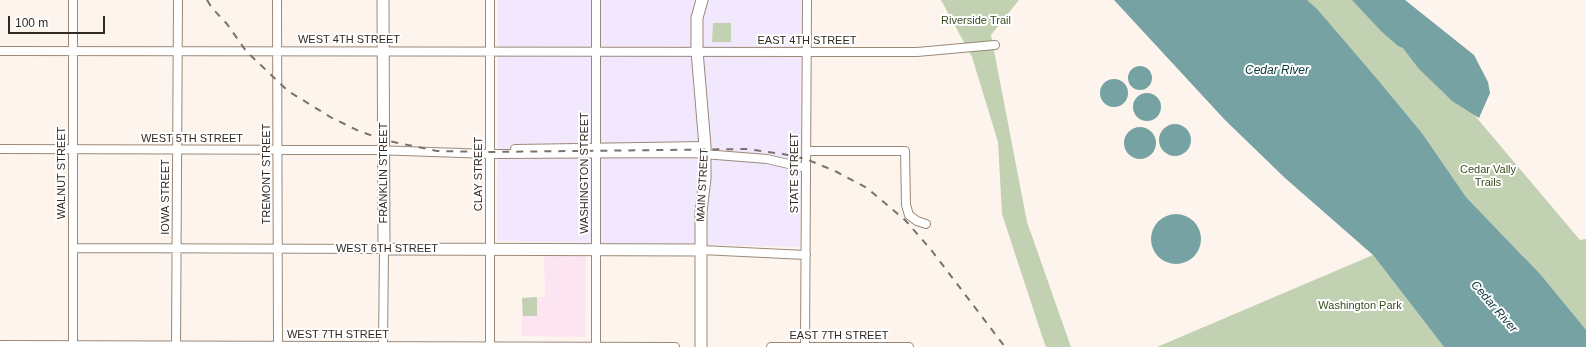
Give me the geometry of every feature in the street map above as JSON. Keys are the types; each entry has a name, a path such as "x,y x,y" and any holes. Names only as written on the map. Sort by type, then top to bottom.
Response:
{"street":[{"name":"WALNUT STREET","path":"72,346 73,0"},
{"name":"IOWA STREET","path":"176,347 178,0"},
{"name":"TREMONT STREET","path":"277,0 278,347"},
{"name":"FRANKLIN STREET","path":"383,0 383,346"},
{"name":"CLAY STREET","path":"490,0 490,347"},
{"name":"WASHINGTON STREET","path":"596,0 596,347"},
{"name":"MAIN STREET","path":"700,347 701,212 705,178 705,150 697,51 697,18 702,0"},
{"name":"STATE STREET","path":"806,347 807,0"},
{"name":"EAST 4TH STREET","path":"697,51 917,52 995,46"},
{"name":"WEST 4TH STREET","path":"0,51 697,51"},
{"name":"WEST 5TH STREET","path":"0,149 384,150 490,152 705,150 767,159 806,168"},
{"path":"806,152 904,151 906,205 909,215 916,221 926,224"},
{"name":"WEST 6TH STREET","path":"73,248 701,250"},
{"path":"701,250 806,255"},
{"name":"WEST 7TH STREET","path":"0,345 176,347 675,347"},
{"name":"EAST 7TH STREET","path":"771,347 908,347"}],"shaded area":[{"path":"498,0 801,0 800,247 497,241"},
{"path":"544,256 586,256 585,337 522,336 522,298 545,297"}],"green space":[{"name":"Riverside Trail","path":"941,0 1019,0 991,35 1027,222 1071,347 1046,347 1002,214 998,142 972,57"},
{"name":"Cedar Vally Trails","path":"1307,0 1377,0 1580,240 1586,239 1586,347 1523,256 1466,197 1422,133 1378,80"},
{"path":"713,23 731,23 731,42 712,42"},
{"name":"Washington Park","path":"1373,255 1444,347 1157,347"},
{"path":"537,297 537,316 523,316 522,298"}],"water":[{"name":"Cedar River","path":"1114,0 1307,0 1317,9 1422,133 1466,197 1540,274 1586,330 1586,347 1444,347 1373,255 1285,178 1225,120"},
{"path":"1352,0 1405,0 1474,55 1488,82 1490,93 1479,118 1452,101 1419,69 1403,48 1398,46 1381,31"},
{"path":"1140,66 1149,69 1152,78 1149,87 1140,90 1131,87 1128,78 1131,69"},
{"path":"1114,79 1124,83 1128,93 1124,103 1114,107 1104,103 1100,93 1104,83"},
{"path":"1147,93 1157,97 1161,107 1157,117 1147,121 1137,117 1133,107 1137,97"},
{"path":"1172,124 1178,124 1187,128 1191,140 1187,152 1178,156 1172,156 1163,152 1159,143 1159,137 1163,128"},
{"path":"1143,127 1149,129 1154,134 1156,143 1154,152 1149,157 1137,159 1131,157 1126,152 1124,140 1126,134 1131,129"},
{"path":"1171,214 1181,214 1194,221 1201,234 1201,244 1194,257 1181,264 1171,264 1162,260 1155,253 1151,244 1151,234 1155,225 1162,218"}],"railway":[{"path":"207,0 212,8 227,24 246,51 288,91 332,118 359,131 384,140 437,151 490,152 747,149 806,159 837,172 867,188 906,221 932,251 1005,347"}]}
